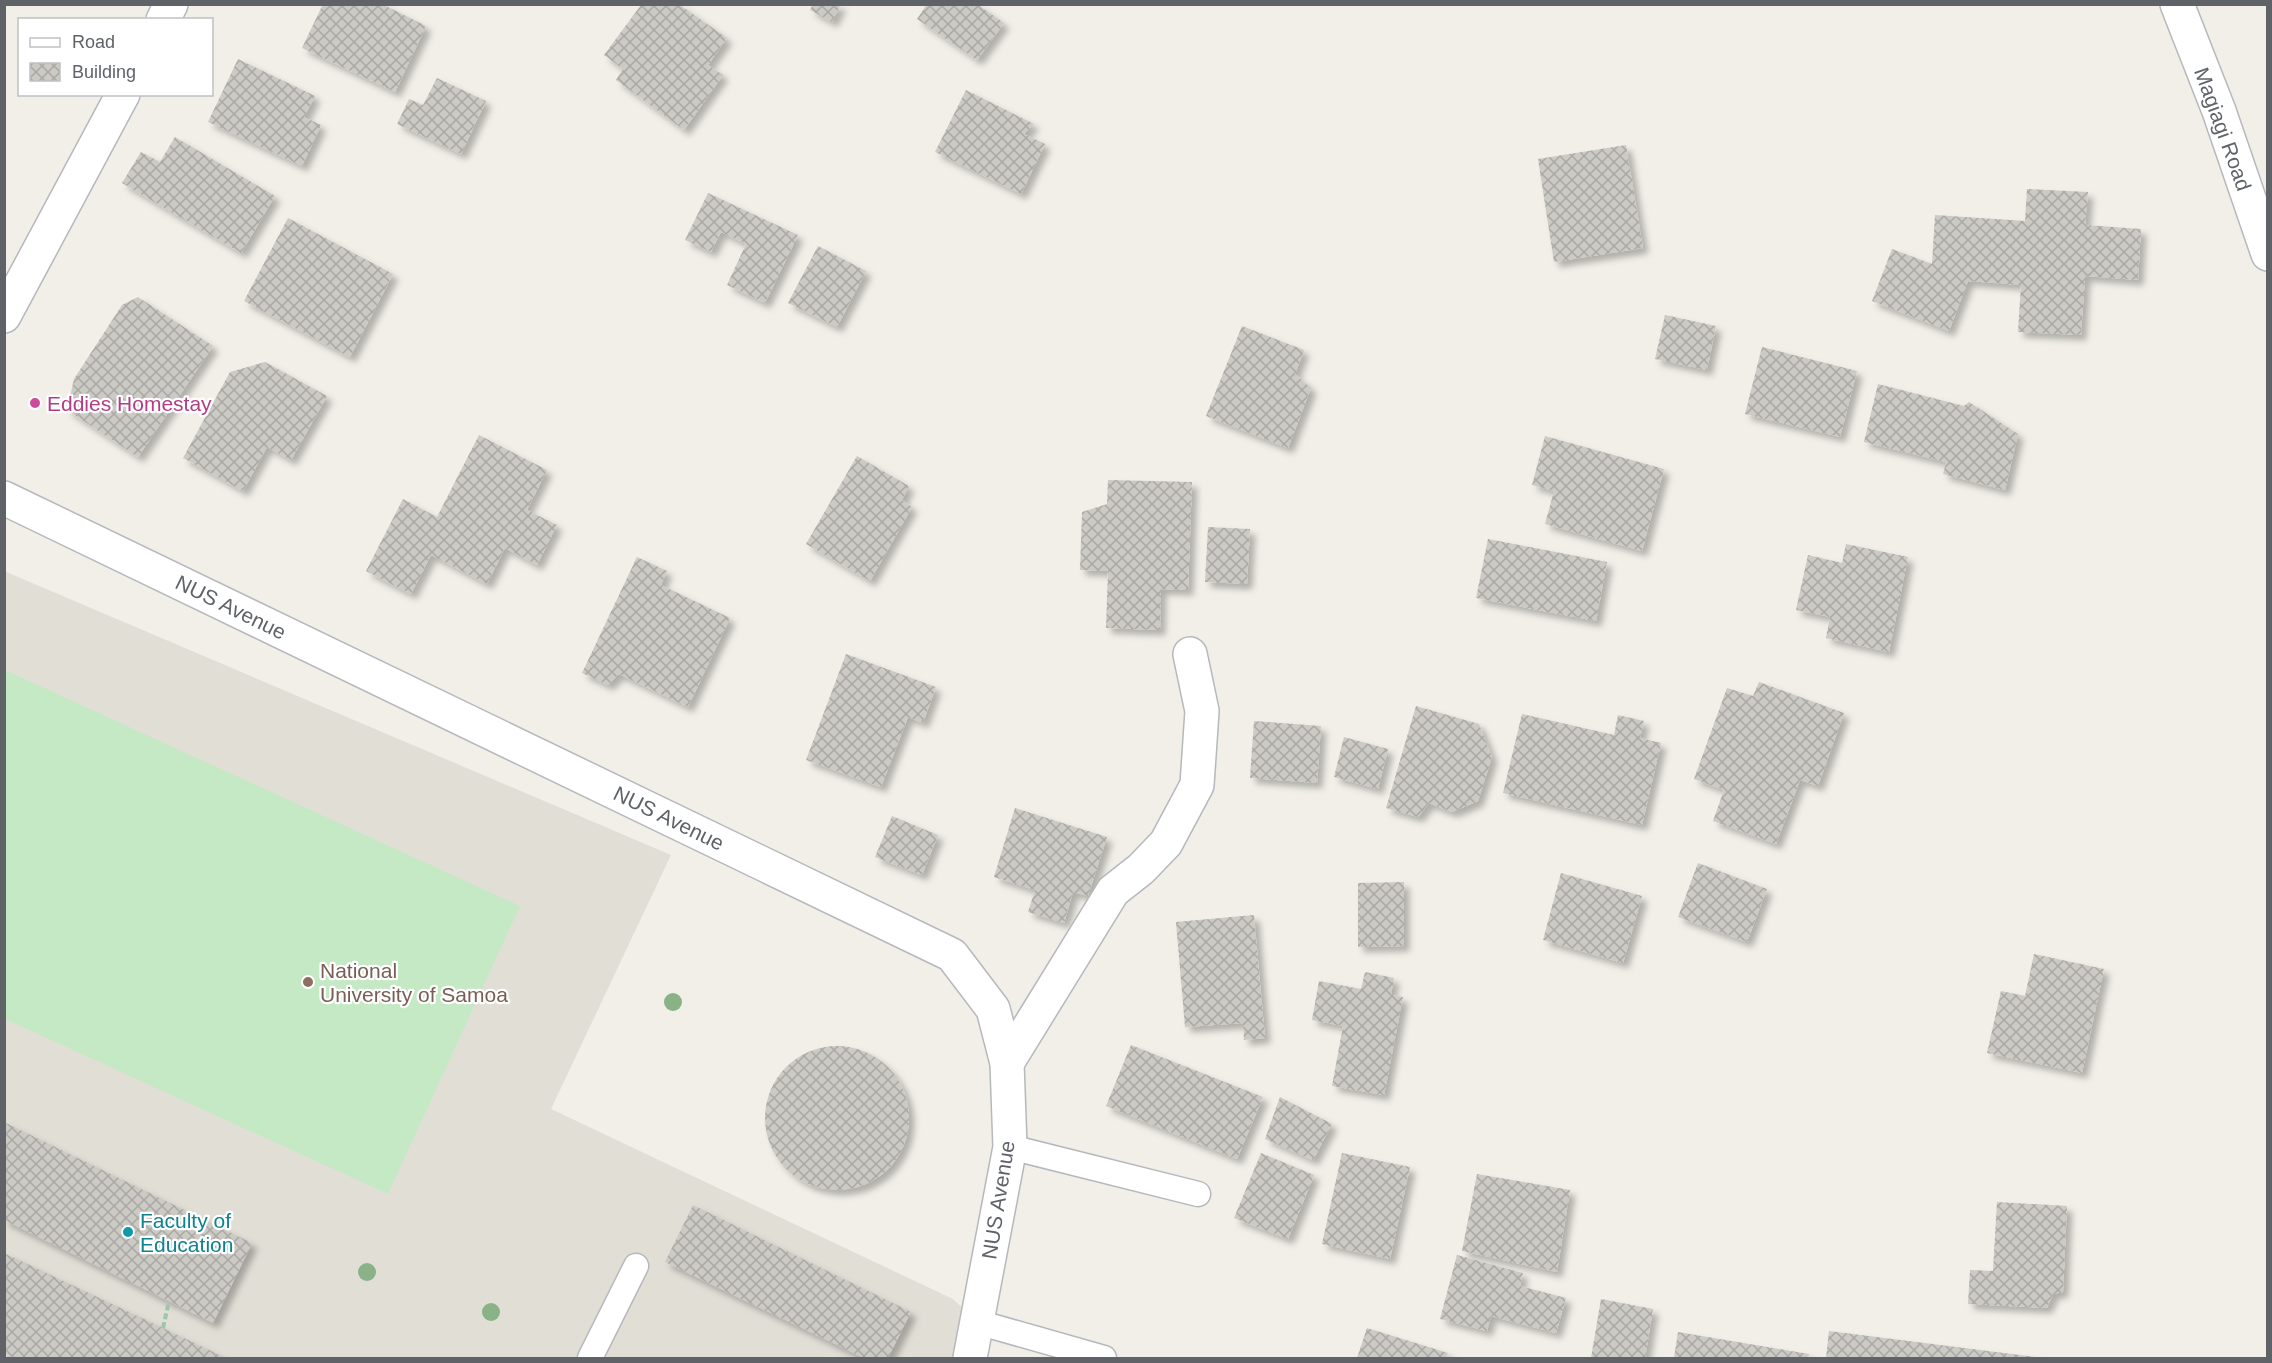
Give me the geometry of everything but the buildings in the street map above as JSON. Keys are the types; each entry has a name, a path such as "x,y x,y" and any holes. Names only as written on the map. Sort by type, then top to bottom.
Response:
{"street":[{"path":"164,18 171,4"},
{"name":"Magiagi Road","path":"2177,4 2219,111 2268,254"},
{"path":"4,316 122,96"},
{"name":"NUS Avenue","path":"4,498 952,955 993,1009 1006,1063 1010,1147 970,1359"},
{"path":"1006,1063 1113,891 1141,869 1166,843 1197,785 1202,711 1190,654"}],"lane":[{"path":"1010,1147 1198,1194"},
{"path":"590,1359 636,1266"},
{"path":"977,1322 1104,1359"}],"path":[{"path":"163,1328 169,1301"}],"shaded area":[{"name":"National University of Samoa","path":"4,571 671,855 551,1109 953,1299 977,1322 966,1358 5,1358"}],"green space":[{"path":"5,670 520,906 388,1194 5,1019"}],"place":[{"name":"Eddies Homestay","path":"35,403"},
{"name":"National University of Samoa","path":"308,982"},
{"name":"Faculty of Education","path":"128,1232"}]}
